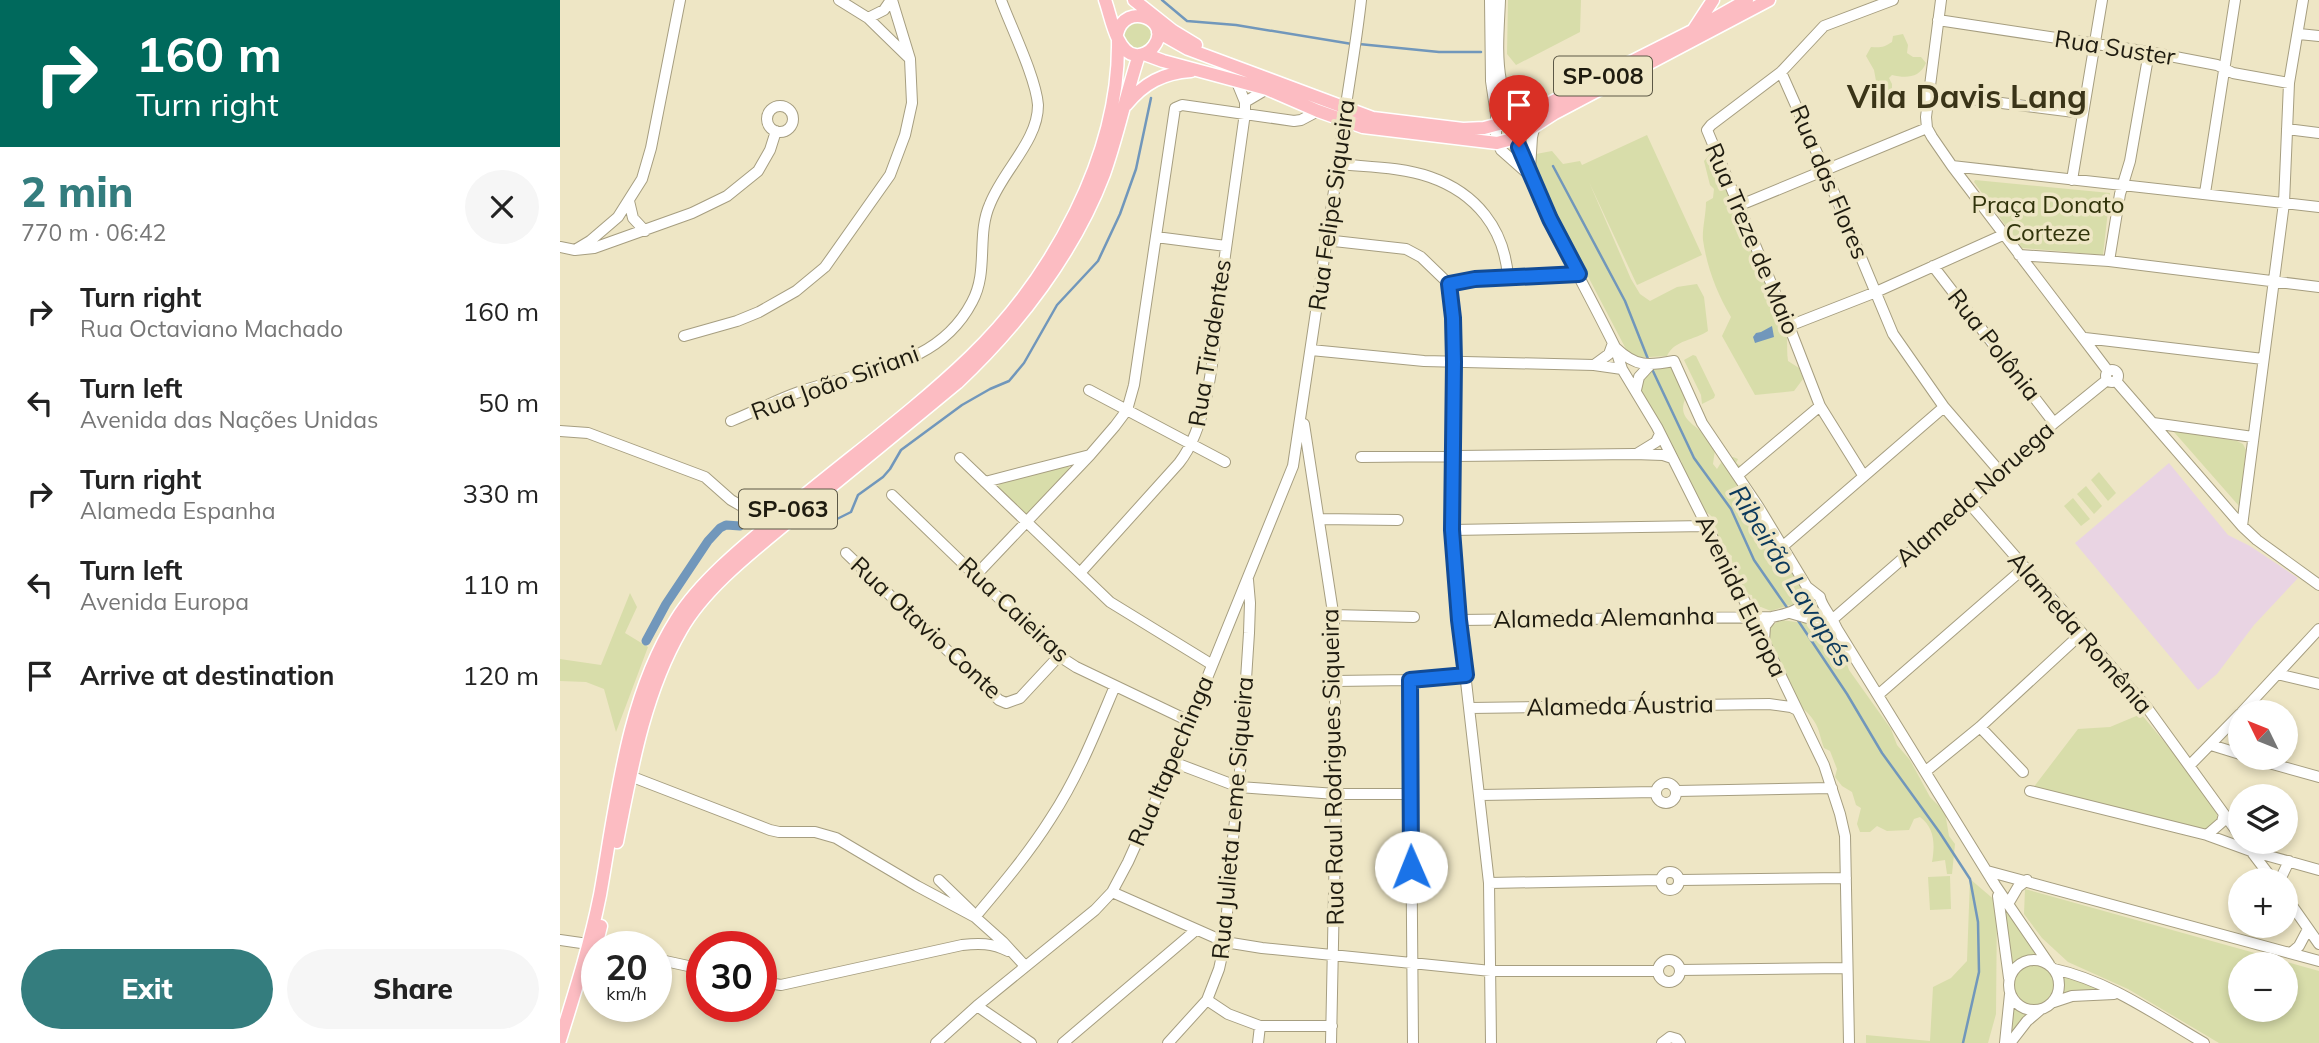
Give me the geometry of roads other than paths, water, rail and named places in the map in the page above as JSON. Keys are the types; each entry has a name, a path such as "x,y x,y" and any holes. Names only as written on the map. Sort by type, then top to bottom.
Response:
{"main road":[{"path":"1105,0 1117,37"},
{"path":"1133,0 1173,31 1217,58"},
{"name":"SP-008","path":"1133,0 1142,14 1153,20 1158,32 1188,49 1383,121 1463,129 1511,122 1742,6 1769,0"},
{"path":"1694,30 1715,0 1742,6"},
{"name":"SP-008","path":"1117,37 1125,51 1267,89 1363,127 1497,143 1516,138 1742,6"},
{"path":"1117,37 1122,21 1128,16 1142,14"},
{"path":"1141,55 1155,46 1158,32"},
{"name":"SP-063","path":"597,931 599,898 626,749 663,642 684,607 699,590 771,523 972,355 1024,294 1068,225 1098,163 1107,135 1118,72 1117,37"},
{"name":"SP-063","path":"599,931 640,734 670,652 690,615 726,577 957,383 1008,330 1044,285 1104,175 1141,55"},
{"name":"SP-063","path":"1122,111 1146,84 1175,73 1203,71"},
{"name":"SP-063","path":"560,1040 581,985"},
{"name":"SP-063","path":"568,1043 581,998"}],"street":[{"path":"575,250 618,217 642,179 651,148 680,0"},
{"path":"839,0 868,18 910,59"},
{"path":"868,18 884,10 892,0"},
{"path":"684,336 737,321 796,291 825,267 890,175 905,135 912,103 910,59 892,0"},
{"name":"Rua João Siriani","path":"731,421 797,392 898,365 934,345 962,317 979,286 983,225 989,205 1030,136 1037,119 1038,105 1034,86 1001,0"},
{"name":"Rua Felipe Siqueira","path":"1303,410 1361,0"},
{"path":"1490,0 1490,70 1497,143"},
{"name":"Avenida Europa","path":"1500,0 1500,78 1511,122 1530,176 1614,345 1622,369 1660,434 1745,602 1755,630 1764,641 1824,765 1832,788 1845,836 1849,1043"},
{"name":"Rua Treze de Maio","path":"1863,475 1820,406 1707,130 1781,72 1824,26 1893,0"},
{"path":"1941,0 1926,117 1927,128 1952,166 2085,338 2111,377 2242,526 2319,585"},
{"path":"2072,180 2102,0"},
{"path":"2204,193 2235,0"},
{"path":"2242,526 2284,203 2289,83 2303,0"},
{"name":"Rua Suster","path":"1938,20 2149,52 2217,65 2233,73 2289,83"},
{"path":"2299,34 2319,36"},
{"path":"2109,261 2149,52"},
{"name":"Rua das Flores","path":"1781,72 1893,334 1944,407 2001,473"},
{"path":"1236,80 1245,107"},
{"path":"1245,107 1267,89"},
{"path":"1978,100 2082,113"},
{"path":"976,575 1090,455 1127,410 1134,385 1174,111 1182,105 1245,107 1294,121 1318,111"},
{"name":"Rua Tiradentes","path":"1080,573 1180,463 1192,446 1200,424 1210,370 1245,107"},
{"name":"Avenida Europa","path":"1530,176 1535,125"},
{"path":"1738,206 1927,128"},
{"path":"2287,129 2319,133"},
{"path":"560,247 575,250 594,247 645,230 727,196 758,171 770,150 776,131"},
{"name":"Avenida Europa","path":"1497,143 1501,150 1530,176"},
{"path":"1338,164 1428,176 1458,191 1482,209 1495,230 1506,257 1508,278"},
{"path":"1952,166 2319,207"},
{"path":"629,201 633,218 645,230"},
{"path":"1789,326 1876,292 2005,234"},
{"path":"1156,237 1226,246"},
{"path":"1325,240 1406,249 1421,257 1449,284 1454,362 1452,530 1459,620 1489,883 1491,1043"},
{"path":"2019,254 2109,261 2319,287"},
{"name":"Rua Polônia","path":"1933,266 2054,424"},
{"path":"1449,284 1475,279 1579,274"},
{"path":"2085,338 2263,359"},
{"path":"1594,365 1609,355 1614,345 1629,359 1650,365 1674,361 1703,424 1807,587 1808,600 1793,613"},
{"path":"1311,350 1412,360 1594,365 1622,369"},
{"path":"1636,390 1638,378 1650,365"},
{"name":"Alameda Noruega","path":"1833,623 1844,609 2111,377"},
{"path":"1089,390 1225,462"},
{"path":"1738,475 1820,406"},
{"path":"1782,547 1944,407"},
{"name":"Rua Itapechinga","path":"936,1043 1025,966 1074,929 1112,892 1173,762 1293,466 1303,410"},
{"name":"Rua Raul Rodrigues Siqueira","path":"1303,410 1333,615 1336,794 1331,1043"},
{"path":"2153,423 2253,437"},
{"path":"560,431 588,433 705,477 731,500 771,523"},
{"path":"1634,454 1654,444 1660,434"},
{"path":"1361,457 1634,454 1672,458"},
{"path":"985,482 1090,455"},
{"path":"960,458 1110,602 1211,664"},
{"path":"1293,466 1310,472"},
{"name":"Rua Caieiras","path":"892,495 1059,656 1115,687 1189,721"},
{"name":"Alameda Romênia","path":"1968,502 2148,709 2228,820"},
{"path":"1319,519 1398,520"},
{"path":"1452,530 1707,526"},
{"name":"Rua Otavio Conte","path":"846,553 999,700 1006,703 1020,698 1059,656"},
{"path":"1878,695 2024,568"},
{"name":"Rua Julieta Leme Siqueira","path":"1168,1043 1207,1000 1219,969 1225,942 1249,633 1248,576"},
{"path":"1807,587 1820,597 1833,623 1995,885 2058,978 2059,987 2050,1004"},
{"path":"1745,602 1772,617 1765,626 1764,641"},
{"path":"1811,619 1813,609 1844,609"},
{"name":"Alameda Alemanha","path":"1459,620 1772,617 1793,613 1833,623"},
{"path":"1333,615 1414,617"},
{"path":"2253,700 2319,629"},
{"path":"1926,771 1980,727 2082,633"},
{"path":"2277,674 2319,684"},
{"path":"1335,681 1410,680 1466,675"},
{"path":"1410,680 1413,1043"},
{"path":"1769,704 1780,696 1785,686"},
{"path":"975,917 1017,868 1053,816 1082,762 1115,687"},
{"name":"Alameda Áustria","path":"1470,708 1769,704 1797,710"},
{"path":"1980,727 2023,772"},
{"path":"2190,765 2228,727"},
{"path":"2211,745 2228,750"},
{"path":"1173,762 1239,787 1336,794 1410,794"},
{"path":"2294,770 2319,777"},
{"path":"630,776 770,830 815,832 836,838 975,917"},
{"path":"1668,783 1676,791 1673,801 1667,804 1660,802 1656,792 1661,784 1668,783"},
{"path":"1676,791 1832,788"},
{"path":"2030,791 2228,843"},
{"path":"1480,795 1656,792"},
{"path":"2207,835 2222,822 2224,814"},
{"path":"2253,854 2264,868"},
{"path":"2262,854 2319,870"},
{"path":"2286,868 2289,861"},
{"path":"1987,871 2287,952"},
{"path":"1489,883 1661,880 1664,888 1670,891 1678,886 1680,880 1846,878"},
{"path":"939,880 1025,966"},
{"path":"2008,904 2018,887 2027,880"},
{"path":"1995,885 2001,909 2009,979 2008,1043"},
{"path":"1112,892 1225,942 1262,948 1491,971 1658,971"},
{"path":"2298,914 2319,944"},
{"path":"2292,952 2299,946 2308,929"},
{"path":"1063,1043 1196,930"},
{"path":"560,940 581,943"},
{"path":"777,984 980,943 994,945 1015,955"},
{"path":"2298,955 2319,961"},
{"path":"1667,960 1677,963 1680,970 1678,976 1669,981 1663,979 1658,971 1661,964 1667,960"},
{"path":"2009,979 2012,971 2025,961 2033,960 2083,976 2199,1042"},
{"path":"1680,970 1847,968"},
{"path":"2010,993 2018,1005 2039,1010"},
{"path":"2008,1043 2027,1021 2050,1004 2072,996 2098,993 2118,995"},
{"path":"1207,1000 1237,1018 1260,1026 1332,1026"},
{"path":"977,1006 1031,1043"},
{"path":"1258,1043 1260,1026"},
{"path":"1662,1043 1670,1037 1681,1043"}],"water":[{"path":"1772,326 1774,337 1755,343 1753,337 1756,333"}],"waterway":[{"name":"Ribeirão Lavapés","path":"1162,0 1187,21 1236,25 1352,44"},
{"name":"Ribeirão Lavapés","path":"1359,44 1439,52 1481,52"},
{"path":"837,519 851,512 858,495 883,477 901,450 962,405 1009,381 1024,363 1057,305 1098,261 1120,214 1136,169 1151,98"},
{"name":"Ribeirão Lavapés","path":"1553,166 1625,301 1648,359"},
{"name":"Ribeirão Lavapés","path":"1652,369 1694,458 1731,509 1754,560 1788,609"},
{"path":"646,641 666,604 708,541 726,525 740,526"},
{"name":"Ribeirão Lavapés","path":"1797,619 1882,753 1970,879 1978,922 1979,972 1963,1043"}],"district":[{"name":"Vila Davis Lang","path":"1967,97"}],"park label":[{"name":"Praça Donato Corteze","path":"2048,219"}]}
